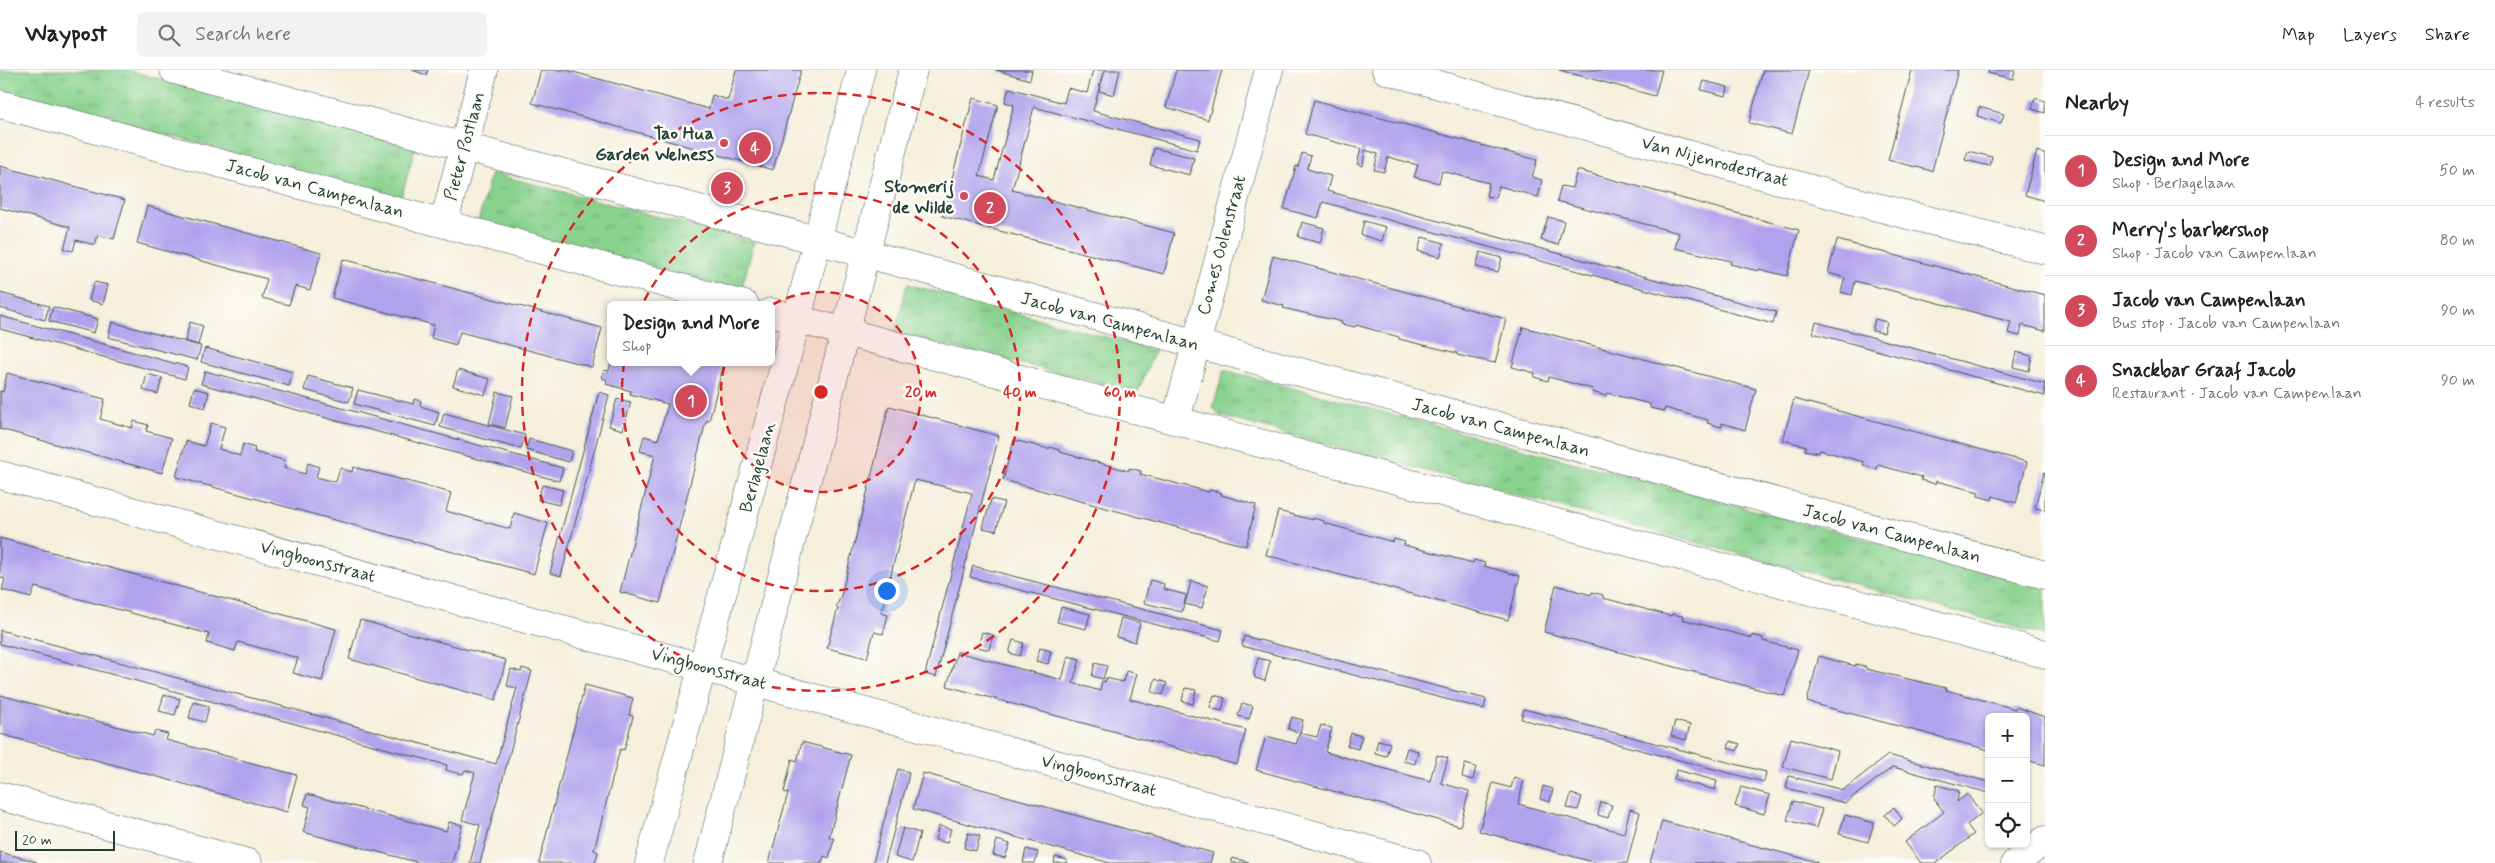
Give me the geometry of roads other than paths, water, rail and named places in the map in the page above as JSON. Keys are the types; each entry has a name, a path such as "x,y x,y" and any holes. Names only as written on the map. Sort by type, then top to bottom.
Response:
{"street":[{"name":"Jacob van Campenlaan","path":"174,70 816,240 2045,575"},
{"name":"Pieter Postlaan","path":"444,222 484,70"},
{"name":"Berlagelaan","path":"649,863 798,319 816,240 861,70"},
{"path":"708,863 913,70"},
{"name":"Comes Oolenstraat","path":"1176,420 1268,70"},
{"name":"Van Nijenrodestraat","path":"1386,70 1865,204 2045,250"},
{"name":"Jacob van Campenlaan","path":"0,104 444,222 730,301"},
{"path":"775,313 2045,654"},
{"name":"Vingboonsstraat","path":"0,475 756,680 1417,863"},
{"path":"0,796 248,863"},
{"path":"2015,863 2045,840"}],"place":[{"name":"Tao Hua Garden Welness","path":"724,143"},
{"name":"Snackbar Graaf Jacob","path":"755,148"},
{"name":"Jacob van Campenlaan","path":"727,188"},
{"name":"Stomerij de Wilde","path":"964,196"},
{"name":"Merry's barbershop","path":"990,208"},
{"name":"Design and More","path":"691,401"}]}
